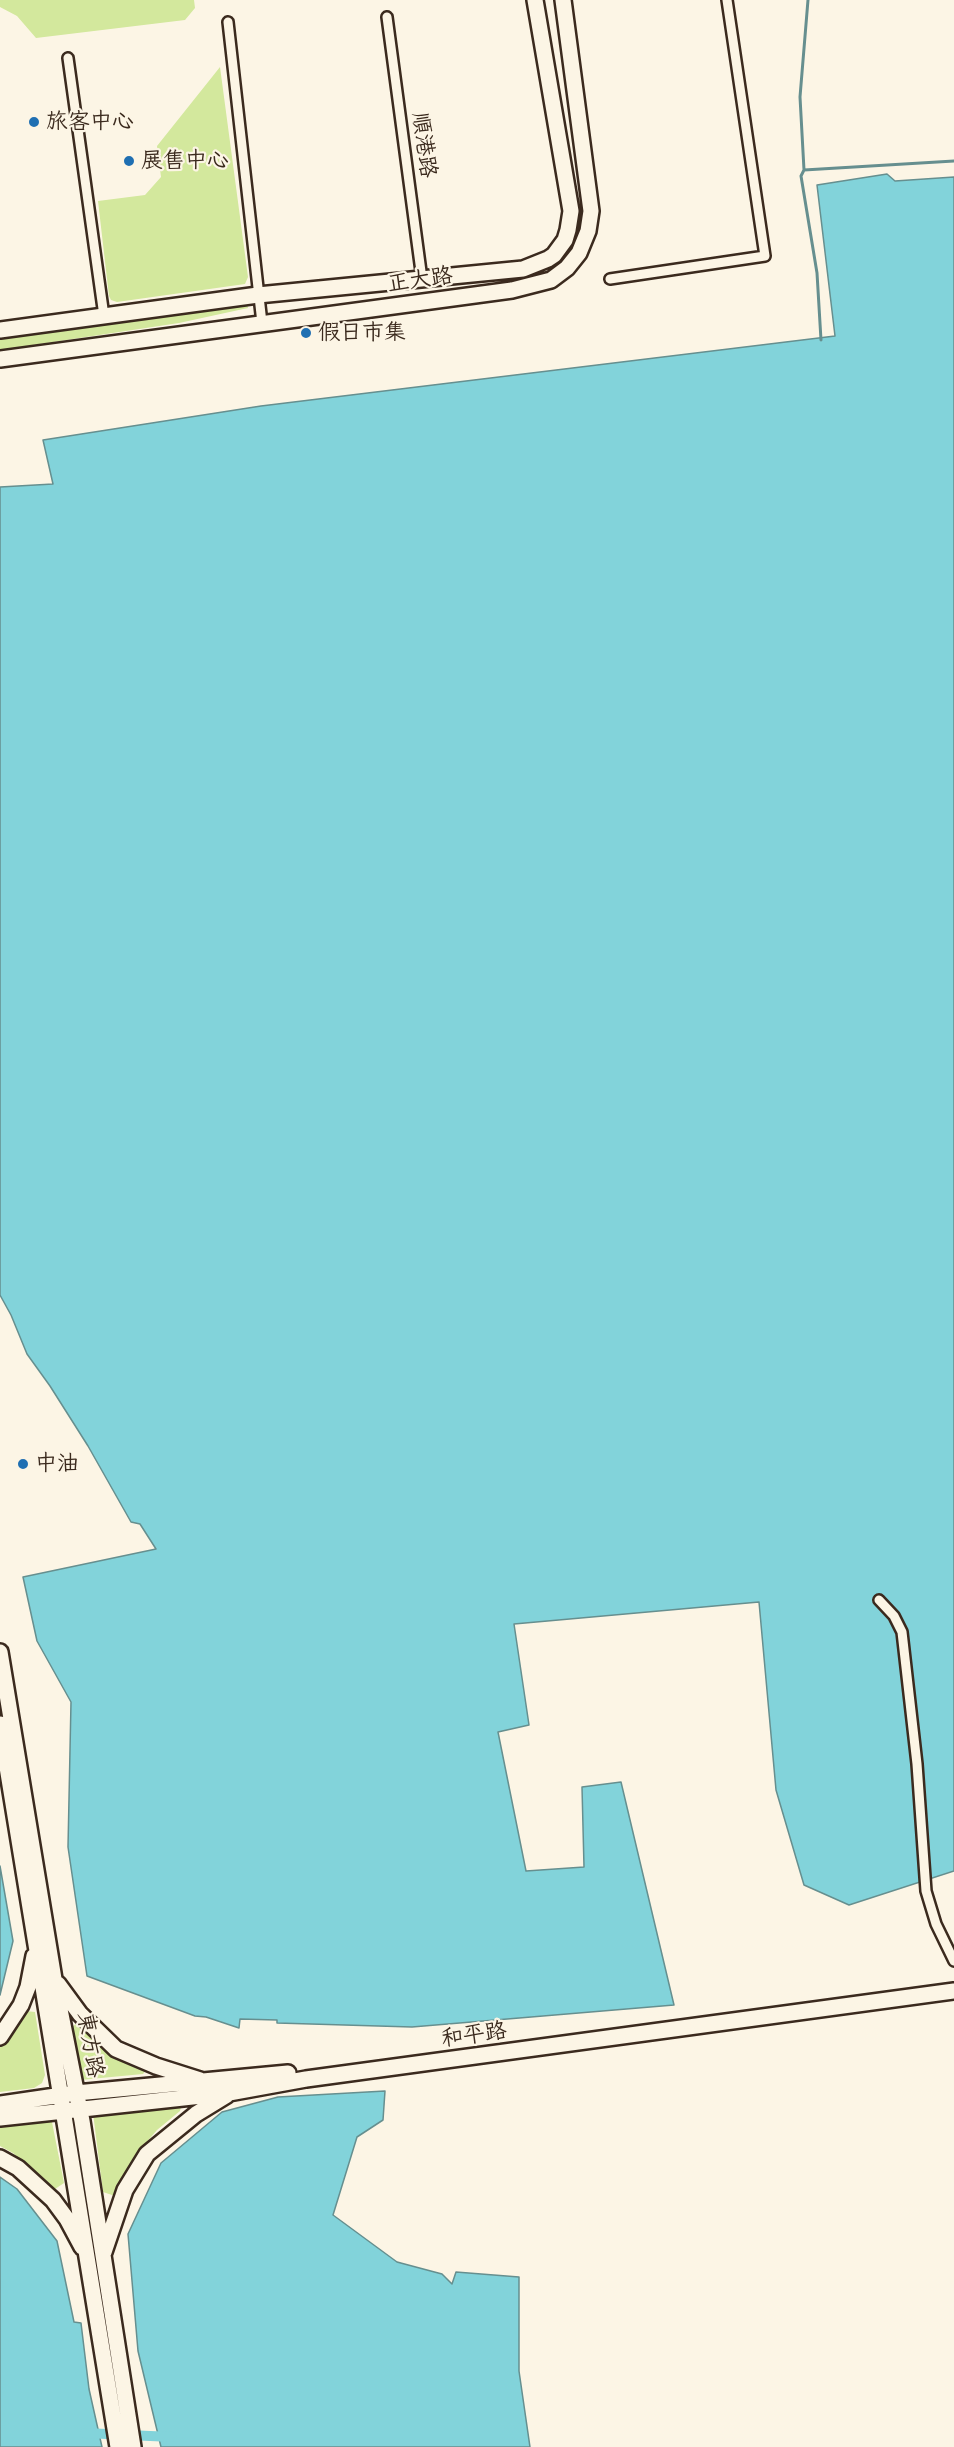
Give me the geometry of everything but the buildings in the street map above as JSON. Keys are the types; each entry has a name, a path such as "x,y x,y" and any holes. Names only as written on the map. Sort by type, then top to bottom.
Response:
{"main road":[{"name":"正大路","path":"0,330 258,295 531,266 554,255 565,240 570,221 569,193 535,0"},
{"name":"正大路","path":"0,359 512,290 551,280 567,268 579,253 588,231 591,211 563,0"},
{"name":"東方路","path":"0,1652 54,1979 79,2109 133,2447"},
{"name":"東方路","path":"0,1724 118,2447"},
{"path":"0,2037 21,2005 28,1987 33,1966 35,1935"},
{"path":"54,1979 80,2014 116,2049 156,2066 209,2082"},
{"name":"和平路","path":"0,2118 62,2103 76,2093 209,2082 410,2059 954,1982"},
{"name":"和平路","path":"0,2104 62,2103 79,2109 229,2093 306,2079 954,1991"},
{"path":"103,2255 125,2190 147,2154 196,2114 229,2093"},
{"path":"0,2158 18,2168 53,2200 67,2219 89,2263"}],"street":[{"path":"610,279 765,256 727,0"},
{"name":"順港路","path":"387,17 422,279"},
{"path":"228,22 262,324"},
{"path":"68,58 104,316"},
{"path":"879,1600 894,1616 902,1632 917,1764 926,1891 936,1924 954,1961"}],"green space":[{"path":"0,0 194,0 195,8 185,20 36,38 17,16 0,7"},
{"path":"220,67 248,277 245,284 117,302 111,300 98,201 145,195 161,177 157,146"},
{"path":"247,304 248,308 179,323 0,350 0,336"},
{"path":"26,2011 35,2012 45,2075 42,2083 34,2088 0,2092 0,2047"},
{"path":"77,2023 110,2050 148,2068 143,2074 80,2080 71,2028"},
{"path":"182,2104 180,2111 157,2130 139,2151 124,2174 115,2196 103,2192 93,2113"},
{"path":"51,2117 64,2183 55,2189 49,2187 13,2153 0,2146 0,2123"}],"water":[{"path":"887,174 895,181 954,177 954,1871 849,1905 804,1885 776,1790 759,1602 514,1624 529,1725 498,1732 526,1871 584,1867 582,1787 621,1782 674,2005 412,2027 277,2023 277,2020 240,2019 239,2028 206,2017 195,2016 87,1976 68,1847 71,1702 37,1641 23,1577 156,1549 140,1524 131,1522 88,1446 27,1354 0,1295 0,487 53,484 43,440 261,406 835,336 817,185"},
{"path":"0,1866 13,1941 0,1995"},
{"path":"385,2091 383,2120 357,2137 333,2215 397,2262 442,2274 452,2284 456,2272 519,2277 519,2371 530,2447 161,2447 138,2351 128,2234 161,2163 222,2112 278,2097"},
{"path":"0,2177 17,2189 57,2241 74,2322 81,2323 89,2389 102,2447 0,2447"}],"waterway":[{"path":"808,0 800,97 804,170 801,176 817,273 821,340"},
{"path":"804,170 954,161"},
{"path":"85,2433 172,2437"}],"place":[{"name":"旅客中心","path":"34,122"},
{"name":"展售中心","path":"129,161"},
{"name":"假日市集","path":"306,333"},
{"name":"中油","path":"23,1464"}]}
